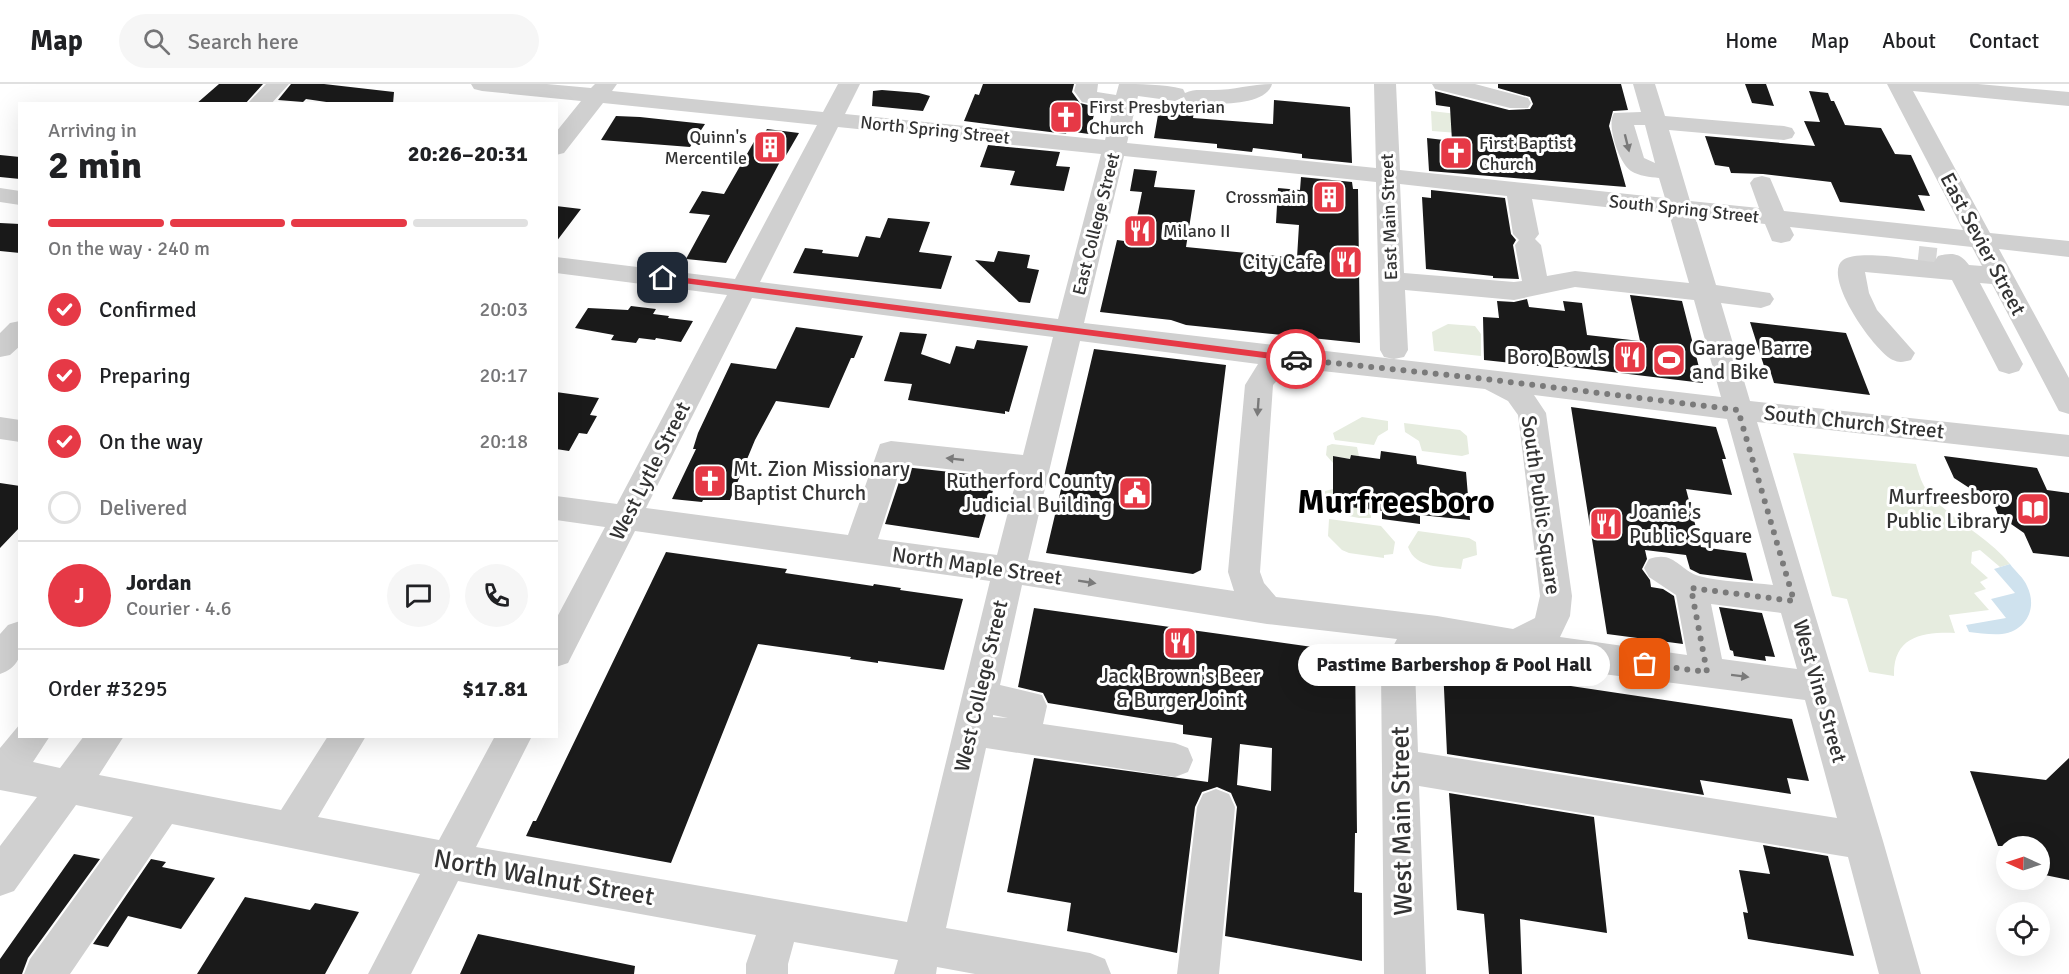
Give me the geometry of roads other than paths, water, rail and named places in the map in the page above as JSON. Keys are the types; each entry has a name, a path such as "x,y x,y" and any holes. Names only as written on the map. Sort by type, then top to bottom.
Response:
{"street":[{"path":"260,102 278,84"},
{"name":"North Spring Street","path":"482,84 601,90 831,119 1388,176"},
{"name":"West Lytle Street","path":"558,649 849,84"},
{"path":"1087,84 1085,91 1090,97 1129,92 1258,88"},
{"name":"East Main Street","path":"1384,84 1394,350"},
{"path":"1443,84 1458,85 1494,99 1520,103"},
{"name":"West Vine Street","path":"1644,84 1864,841 1900,974"},
{"name":"East Sevier Street","path":"1898,84 2069,404"},
{"path":"1908,84 2069,99"},
{"path":"1207,89 1223,98 1258,88"},
{"path":"558,145 601,90"},
{"name":"East College Street","path":"1069,330 1129,92"},
{"path":"1669,172 1646,169 1636,165 1631,159 1622,118 1784,133"},
{"name":"South Spring Street","path":"1388,176 1680,209 1778,227 1813,222 2069,249"},
{"path":"1762,183 1778,227"},
{"path":"1518,191 1536,287"},
{"path":"0,195 18,198"},
{"path":"1813,222 1824,239 1834,246 1953,262 1961,272 2009,364"},
{"path":"1901,353 1866,317 1852,284 1851,266 1858,263 1999,276"},
{"path":"558,265 1306,360"},
{"path":"1392,280 1514,291 1575,279 1761,299"},
{"name":"West College Street","path":"918,959 1008,570 1069,330"},
{"path":"0,348 18,332"},
{"path":"1993,334 2033,337"},
{"path":"1366,367 1394,350 1426,373"},
{"path":"1267,610 1250,590 1244,572 1259,386 1265,372 1274,365 1306,360"},
{"name":"South Church Street","path":"1306,360 2069,446"},
{"name":"South Public Square","path":"1477,378 1503,385 1526,402 1532,413 1540,460 1556,596 1555,609 1550,625 1540,635 1516,642"},
{"path":"0,428 18,431"},
{"path":"859,549 891,452 1034,468"},
{"name":"North Maple Street","path":"558,508 1008,570 1267,610 1397,624 1516,642 1603,659 1819,687"},
{"path":"1659,568 1691,588 1794,601"},
{"path":"1691,588 1707,672"},
{"path":"1354,619 1377,640 1398,669"},
{"path":"1398,669 1403,655 1413,644 1422,636 1437,630"},
{"path":"0,659 18,637"},
{"name":"West Main Street","path":"1398,669 1405,974"},
{"path":"975,713 1022,737 1176,760"},
{"path":"1,773 30,738"},
{"path":"0,877 105,738"},
{"path":"389,974 513,738"},
{"path":"290,829 341,747"},
{"path":"1399,766 1864,841"},
{"name":"North Walnut Street","path":"1,773 449,861 781,919 918,959 1090,974"},
{"path":"45,974 164,804"},
{"path":"1198,974 1216,807"},
{"path":"767,974 781,919"}],"water":[{"path":"2010,564 2024,580 2030,594 2028,617 2018,628 2010,632 1994,634 1969,632 1966,625 2006,618 1991,599 2015,593 1994,569"}],"tunnel":[{"path":"1918,258 1936,260"}],"place":[{"name":"First Presbyterian Church","path":"1066,117"},
{"name":"Quinn's Mercentile","path":"770,147"},
{"name":"First Baptist Church","path":"1456,153"},
{"name":"Crossmain","path":"1329,197"},
{"name":"Milano II","path":"1140,231"},
{"name":"City Cafe","path":"1346,262"},
{"name":"Boro Bowls","path":"1630,357"},
{"name":"Garage Barre and Bike","path":"1669,360"},
{"name":"Mt. Zion Missionary Baptist Church","path":"710,481"},
{"name":"Rutherford County Judicial Building","path":"1135,493"},
{"name":"Murfreesboro Public Library","path":"2033,509"},
{"name":"Joanie's Public Square","path":"1606,524"},
{"name":"Jack Brown's Beer & Burger Joint","path":"1180,643"},
{"name":"Pastime Barbershop & Pool Hall","path":"1645,664"}],"district":[{"name":"Murfreesboro","path":"1396,501"}]}
